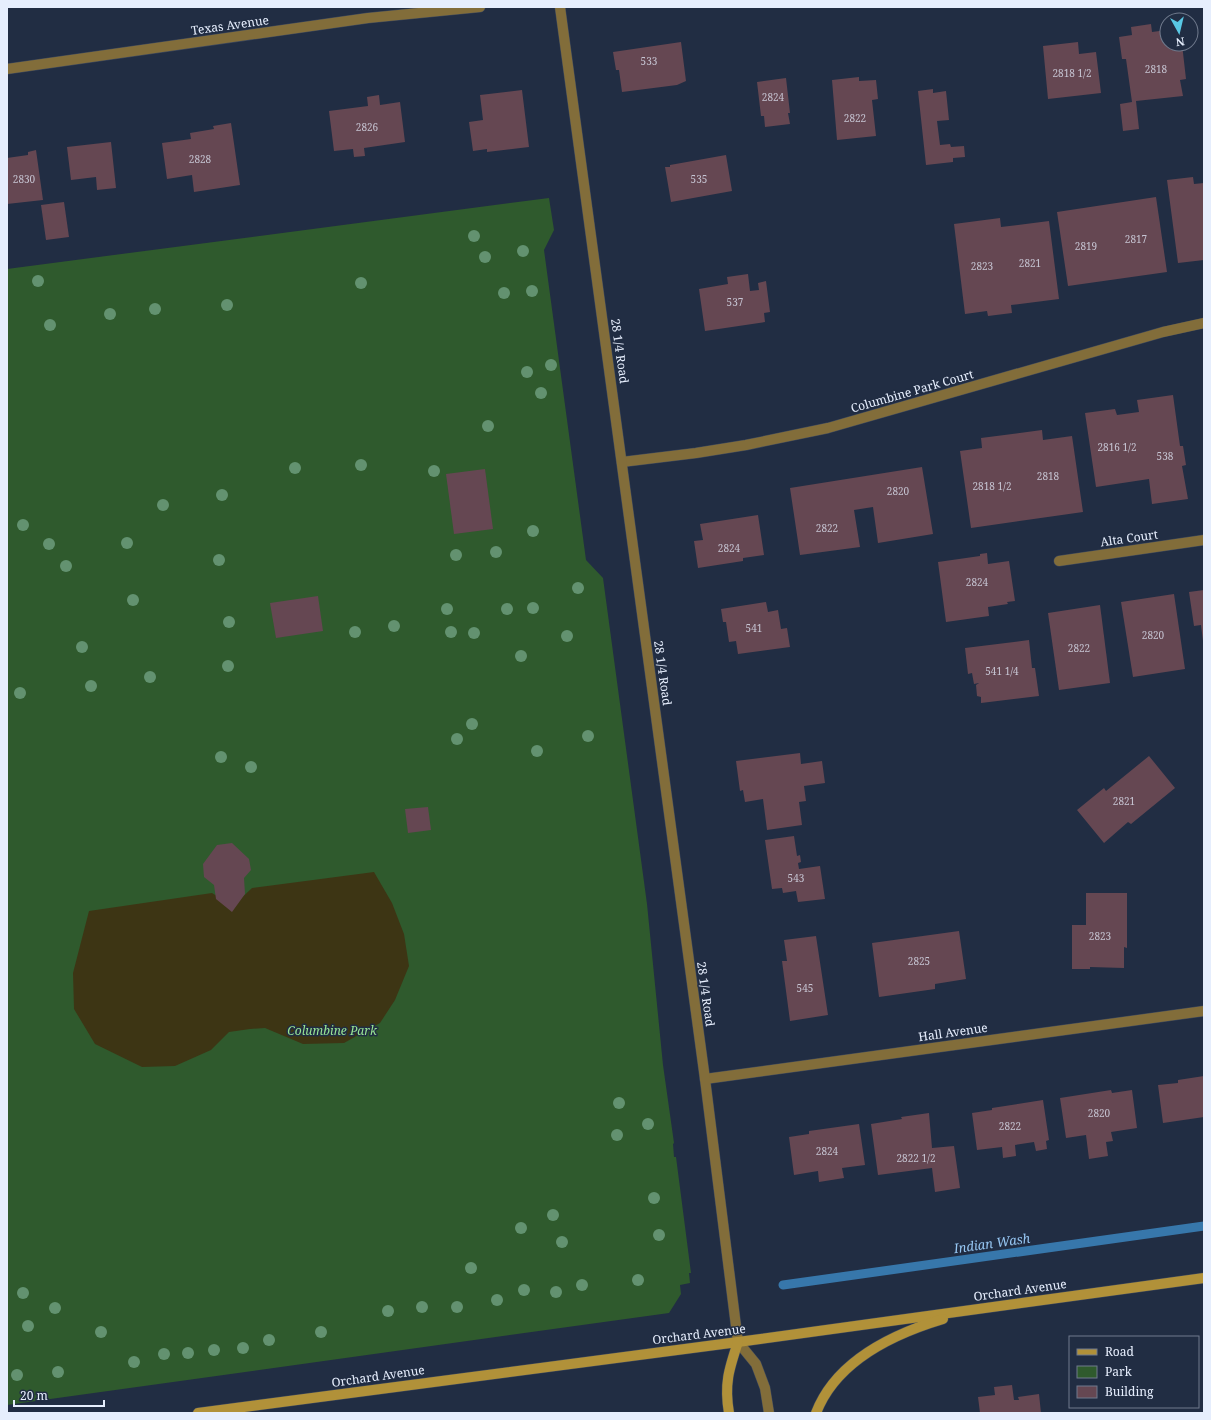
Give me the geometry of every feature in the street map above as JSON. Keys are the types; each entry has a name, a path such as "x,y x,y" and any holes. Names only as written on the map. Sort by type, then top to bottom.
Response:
{"main road":[{"name":"Orchard Avenue","path":"198,1413 738,1342 1204,1278"},
{"path":"816,1413 821,1400 835,1380 857,1360 886,1342 915,1328 969,1310"},
{"name":"28 1/4 Road","path":"729,1413 726,1396 728,1372 738,1342"}],"street":[{"name":"Texas Avenue","path":"7,69 368,18 480,7"},
{"name":"28 1/4 Road","path":"560,7 705,1079 738,1342"},
{"name":"Columbine Park Court","path":"622,462 739,446 828,428 1163,332 1204,323"},
{"name":"Alta Court","path":"1058,561 1204,540"},
{"name":"Hall Avenue","path":"705,1079 1204,1011"},
{"path":"738,1342 756,1364 765,1388 769,1413"}],"green space":[{"name":"Columbine Park","path":"549,198 554,230 544,250 586,560 603,578 647,904 663,1065 674,1143 674,1157 676,1157 691,1273 689,1273 690,1283 680,1285 681,1294 669,1313 7,1405 7,269"}],"sand":[{"path":"374,872 392,903 404,934 409,966 395,1000 380,1023 344,1043 303,1044 265,1028 250,1029 229,1032 211,1050 175,1066 142,1067 95,1044 74,1009 73,973 89,911 212,893 233,906 252,888"}],"building":[{"path":"1151,24 1152,32 1159,31 1159,52 1183,52 1186,79 1180,80 1183,96 1136,101 1139,129 1123,131 1120,104 1132,102 1126,59 1122,59 1119,37 1132,35 1131,27"},
{"path":"681,42 686,81 677,85 622,92 619,70 616,70 613,52"},
{"path":"1078,42 1079,54 1096,52 1101,93 1048,99 1043,46"},
{"path":"859,77 859,81 876,80 878,99 872,100 876,136 837,140 832,80"},
{"path":"786,78 790,124 765,127 764,116 761,116 757,82"},
{"path":"933,89 933,93 946,91 949,120 937,121 940,145 950,144 951,147 964,146 965,157 953,158 953,162 926,165 918,91"},
{"path":"522,90 529,147 487,152 487,149 473,151 469,122 483,120 480,95"},
{"path":"379,95 380,105 400,102 405,142 364,148 365,156 354,157 353,149 334,151 329,111 368,106 367,97"},
{"path":"231,123 240,185 194,192 192,175 167,179 162,143 191,139 190,133 214,129 213,126"},
{"path":"111,142 116,188 97,190 96,177 71,180 67,147"},
{"path":"36,150 43,200 7,204 7,158 28,155 28,152"},
{"path":"726,155 732,191 671,202 665,167"},
{"path":"1193,177 1194,184 1204,183 1204,260 1178,263 1167,180"},
{"path":"1156,197 1167,272 1068,286 1057,212"},
{"path":"64,202 69,237 46,240 41,205"},
{"path":"1000,218 1001,227 1049,221 1059,299 1011,305 1012,313 988,316 987,311 965,314 954,224"},
{"path":"748,274 750,291 759,290 758,283 766,281 770,312 764,313 765,322 705,331 699,289 728,284 727,277"},
{"path":"1173,395 1180,446 1183,446 1186,465 1182,466 1188,499 1152,504 1149,479 1096,487 1085,413 1115,409 1117,415 1139,412 1137,400"},
{"path":"1042,430 1043,440 1072,436 1083,512 971,528 960,451 982,448 981,438"},
{"path":"922,467 933,534 878,543 873,507 854,510 860,547 800,555 790,488"},
{"path":"485,469 493,529 454,534 446,474"},
{"path":"758,515 764,555 743,558 743,561 698,568 694,541 703,540 700,524"},
{"path":"987,553 988,564 1009,561 1015,601 1007,602 1008,604 988,607 989,616 946,622 938,562 980,556 980,554"},
{"path":"1204,590 1203,641 1201,625 1194,626 1189,592"},
{"path":"1174,594 1185,669 1133,677 1121,602"},
{"path":"318,596 323,631 276,638 270,603"},
{"path":"766,602 768,612 778,610 781,629 787,628 790,647 738,654 736,641 729,642 726,622 723,622 721,609"},
{"path":"1100,605 1110,683 1059,690 1048,613"},
{"path":"1029,640 1032,668 1035,668 1039,696 981,703 981,697 977,696 976,685 979,683 974,684 972,673 968,674 965,648"},
{"path":"800,753 801,764 822,761 825,783 804,786 806,801 799,802 802,825 767,830 763,799 745,802 743,790 740,791 736,761"},
{"path":"1149,756 1175,788 1131,824 1128,822 1104,843 1077,810 1104,788 1106,791"},
{"path":"428,807 431,830 408,833 405,809"},
{"path":"794,836 797,856 800,855 801,862 798,863 799,869 820,866 825,899 798,902 796,891 783,893 782,888 772,889 765,840"},
{"path":"232,843 249,859 251,870 244,878 245,894 232,912 216,899 214,885 204,877 203,864 217,845"},
{"path":"1086,893 1127,893 1127,948 1124,947 1124,968 1090,967 1090,969 1072,969 1072,925 1086,925"},
{"path":"959,931 966,979 935,984 935,989 879,997 872,943"},
{"path":"816,936 828,1015 790,1021 782,961 787,961 784,940"},
{"path":"1204,1076 1204,1117 1163,1123 1158,1085 1178,1083 1178,1080"},
{"path":"1111,1090 1112,1093 1132,1090 1137,1128 1111,1132 1113,1141 1106,1142 1108,1156 1089,1159 1086,1135 1066,1138 1060,1098"},
{"path":"1043,1100 1049,1140 1046,1141 1047,1149 1036,1151 1034,1142 1015,1145 1016,1156 1003,1158 1002,1147 977,1150 972,1113 992,1110 992,1108"},
{"path":"929,1113 932,1148 954,1146 960,1188 935,1192 932,1168 878,1175 871,1124 902,1119 901,1117"},
{"path":"859,1124 865,1165 842,1168 844,1178 819,1182 818,1171 794,1175 789,1137 809,1134 809,1131"},
{"path":"1012,1385 1014,1400 1019,1400 1018,1397 1039,1394 1041,1413 980,1413 978,1397 995,1395 994,1387"}],"waterway":[{"name":"Indian Wash","path":"783,1285 1204,1226"}]}
